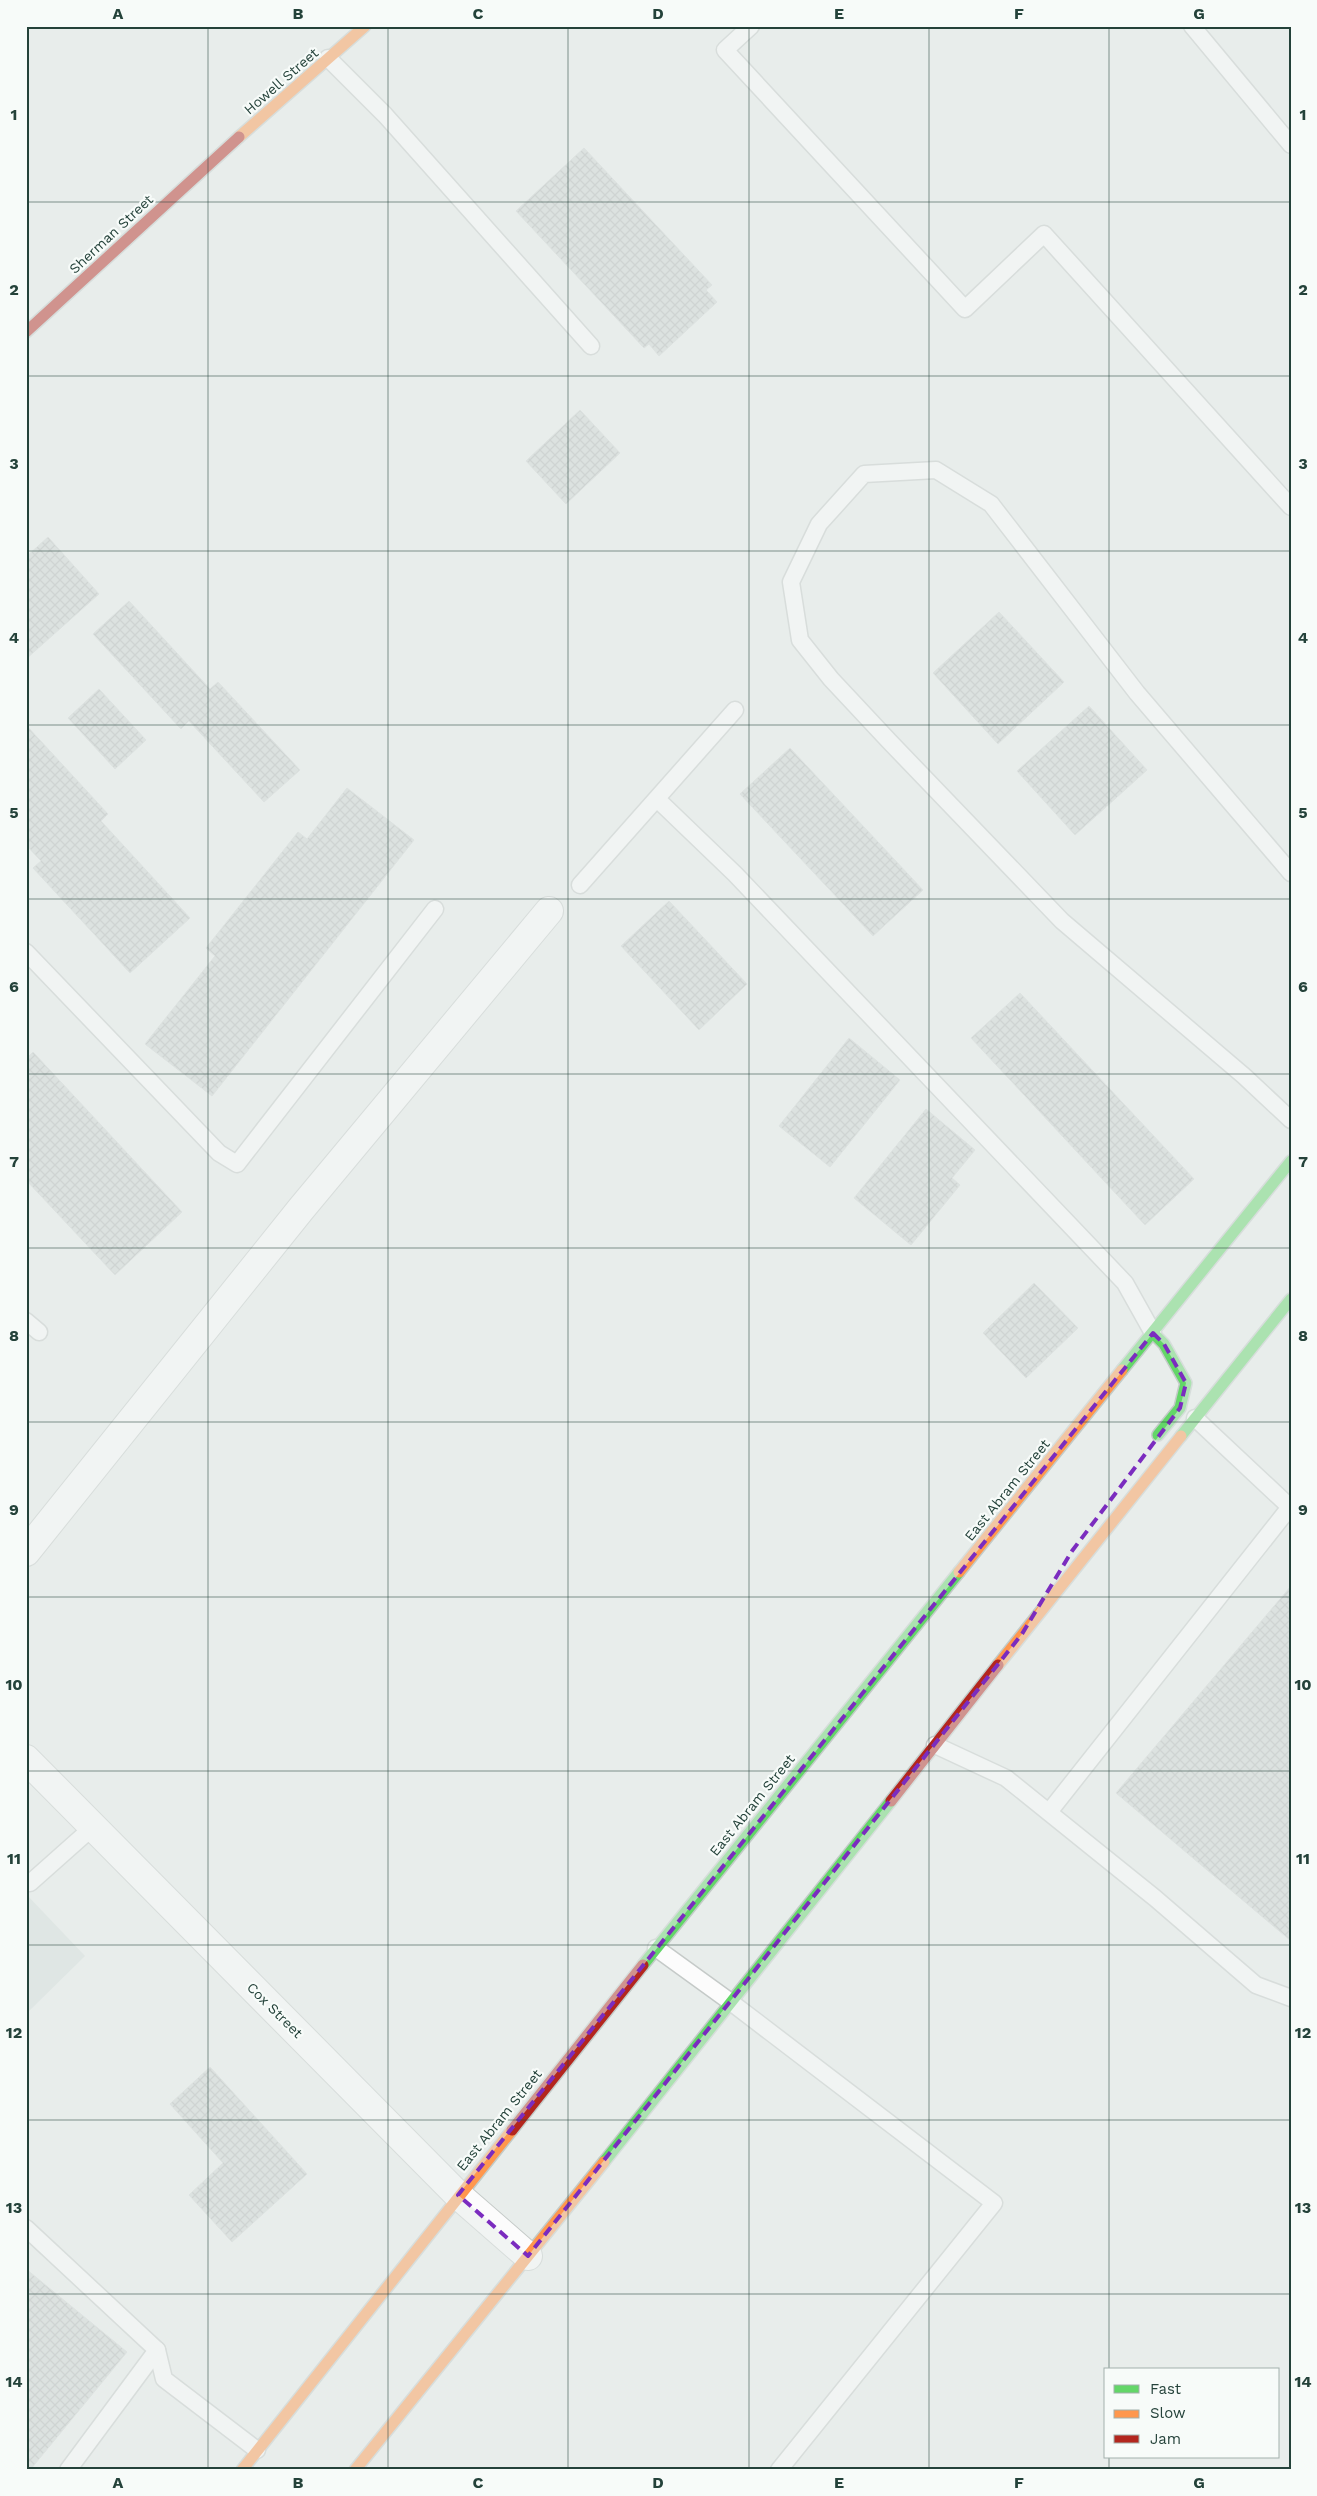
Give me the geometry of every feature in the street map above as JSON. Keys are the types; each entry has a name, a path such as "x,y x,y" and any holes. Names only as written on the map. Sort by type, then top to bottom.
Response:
{"main road":[{"name":"Howell Street","path":"216,157 364,26"},
{"name":"Sherman Street","path":"26,332 216,157"},
{"name":"East Abram Street","path":"242,2470 458,2195 1291,1161"},
{"path":"355,2470 732,2002 1022,1634 1291,1299"},
{"path":"1148,1448 1180,1408 1186,1383 1164,1344 1153,1333"},
{"path":"1022,1634 1067,1559"}],"street":[{"path":"26,1552 301,1209 549,911"},
{"name":"Cox Street","path":"26,1759 458,2195 528,2256"}],"lane":[{"path":"751,26 725,50 965,309 1044,234 1291,507"},
{"path":"1192,26 1291,145"},
{"path":"328,58 392,122 591,346"},
{"path":"1291,873 1137,694 991,504 936,470 864,474 819,524 791,582 800,640 857,706 1062,921 1244,1076 1291,1120"},
{"path":"580,885 735,710"},
{"path":"657,799 735,874 1125,1283 1153,1333"},
{"path":"26,952 220,1153 237,1164 435,909"},
{"path":"26,1320 39,1332"},
{"path":"1049,1812 1290,1508 1195,1418"},
{"path":"935,1746 1006,1778 1256,1985 1291,1998"},
{"path":"30,1883 94,1827"},
{"path":"656,1948 732,2002 994,2203 779,2470"},
{"path":"26,2228 157,2350 164,2379 258,2450"},
{"path":"68,2470 157,2350"}],"highlighted area":[{"path":"1153,1333 1164,1344 1186,1383 1180,1408 1072,1551 1022,1634 528,2256 458,2195"}],"shaded area":[{"path":"26,1894 85,1956 26,2014"}],"building":[{"path":"584,148 712,285 706,290 717,302 659,356 649,344 644,348 516,211"},
{"path":"580,410 620,453 566,504 526,461"},
{"path":"48,537 99,594 26,659 26,557"},
{"path":"129,601 210,689 218,682 300,770 264,802 189,721 181,729 93,634"},
{"path":"999,612 1064,682 998,744 933,673"},
{"path":"99,689 146,740 115,769 68,718"},
{"path":"1089,706 1147,770 1075,835 1017,771"},
{"path":"26,725 108,814 101,821 190,918 130,973 33,868 41,861 26,845"},
{"path":"790,748 923,890 873,936 740,794"},
{"path":"347,788 414,840 212,1096 145,1044 215,956 206,948 298,832 307,839"},
{"path":"669,901 747,984 699,1030 621,946"},
{"path":"1020,993 1194,1179 1145,1225 971,1038"},
{"path":"849,1038 900,1080 830,1167 779,1126"},
{"path":"33,1052 182,1212 115,1275 26,1180 26,1059"},
{"path":"926,1109 975,1150 952,1178 960,1185 911,1245 854,1198"},
{"path":"1034,1283 1078,1328 1026,1378 983,1333"},
{"path":"1291,1586 1291,1941 1116,1793"},
{"path":"210,2067 307,2174 232,2242 189,2195 223,2163 170,2104"},
{"path":"26,2269 127,2352 30,2470 26,2470"}],"traffic: fast":[{"path":"1122,1370 1291,1161"},
{"path":"1181,1436 1291,1299"},
{"path":"1153,1333 1164,1344 1186,1383 1180,1408 1158,1435"},
{"path":"643,1965 959,1572"},
{"path":"604,2162 891,1801"}],"traffic: slow":[{"path":"239,137 365,26"},
{"path":"959,1572 1122,1370"},
{"path":"998,1665 1181,1436"},
{"path":"242,2470 512,2130"},
{"path":"355,2470 604,2162"}],"traffic: jam":[{"path":"26,332 239,137"},
{"path":"891,1801 998,1665"},
{"path":"512,2130 643,1965"}]}
